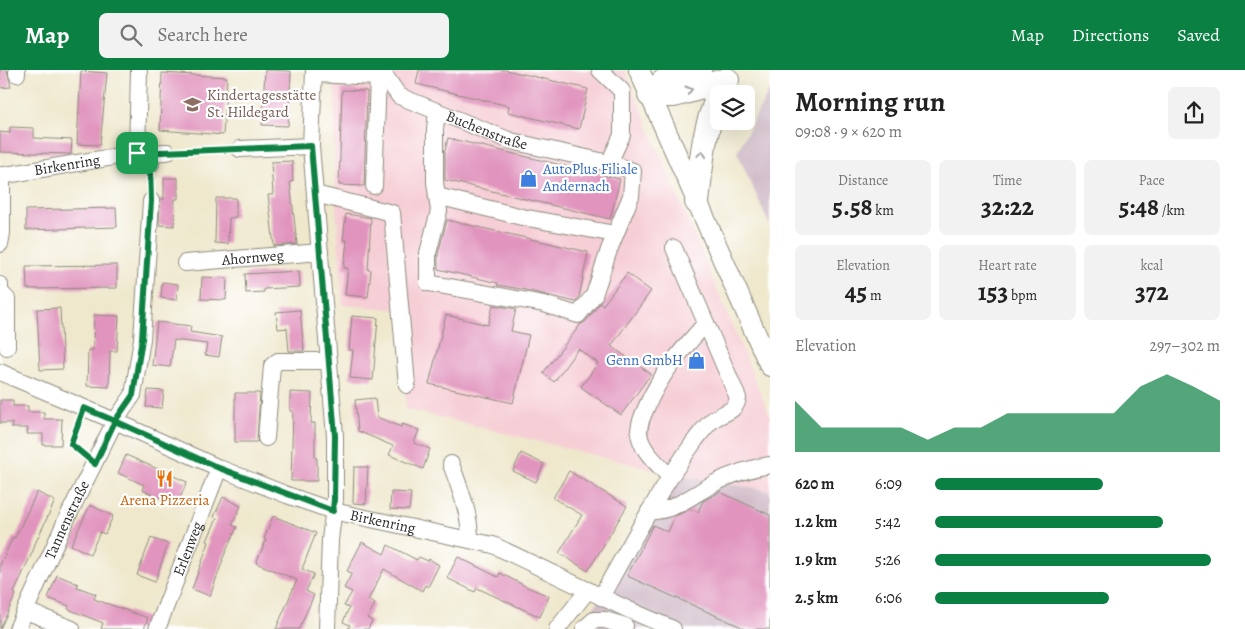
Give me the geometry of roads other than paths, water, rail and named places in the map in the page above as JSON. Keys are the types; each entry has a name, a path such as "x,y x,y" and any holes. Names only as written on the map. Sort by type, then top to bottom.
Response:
{"highway":[{"path":"650,95 663,82 696,70"},
{"path":"650,95 674,95 710,88"},
{"path":"697,202 702,150 710,120"}],"main road":[{"path":"639,70 770,366"}],"street":[{"path":"138,70 137,153 150,164"},
{"name":"Buchenstraße","path":"381,70 399,96 512,141 609,163 633,171 631,196 615,234"},
{"path":"600,70 622,91 622,135 609,163"},
{"path":"327,629 330,540 334,499 335,436 311,146 314,72 378,77 374,186"},
{"path":"437,111 435,164 437,196 439,211 428,253 428,283 544,304 578,315 594,295 615,234 522,216 437,196"},
{"path":"240,149 311,146"},
{"name":"Birkenring","path":"0,244 2,233 1,176 137,153 167,152"},
{"path":"315,194 392,213 407,385"},
{"name":"Tannenstraße","path":"17,629 68,516 115,421 133,395 142,339 151,201"},
{"path":"557,629 594,594 690,447 712,420 733,409 737,404 738,398 674,248"},
{"name":"Ahornweg","path":"185,263 320,252"},
{"path":"0,285 0,292 7,299 6,347"},
{"path":"670,477 642,445 639,436 640,422 653,392 670,365 706,323"},
{"path":"266,438 272,366 278,361 329,361"},
{"name":"Birkenring","path":"0,372 219,468 333,511 493,544 594,594 626,621 673,629"},
{"path":"451,464 466,508 470,525 470,540"},
{"path":"649,511 660,512 671,508 717,482 757,467 770,465"},
{"name":"Erlenweg","path":"157,629 219,468"},
{"path":"26,611 72,629"},
{"path":"584,629 594,620 626,621"}],"place":[{"name":"Kindertagesstätte St. Hildegard","path":"193,104"},
{"name":"AutoPlus Filiale Andernach","path":"529,178"},
{"name":"Genn GmbH","path":"697,360"},
{"name":"Arena Pizzeria","path":"165,479"}]}
